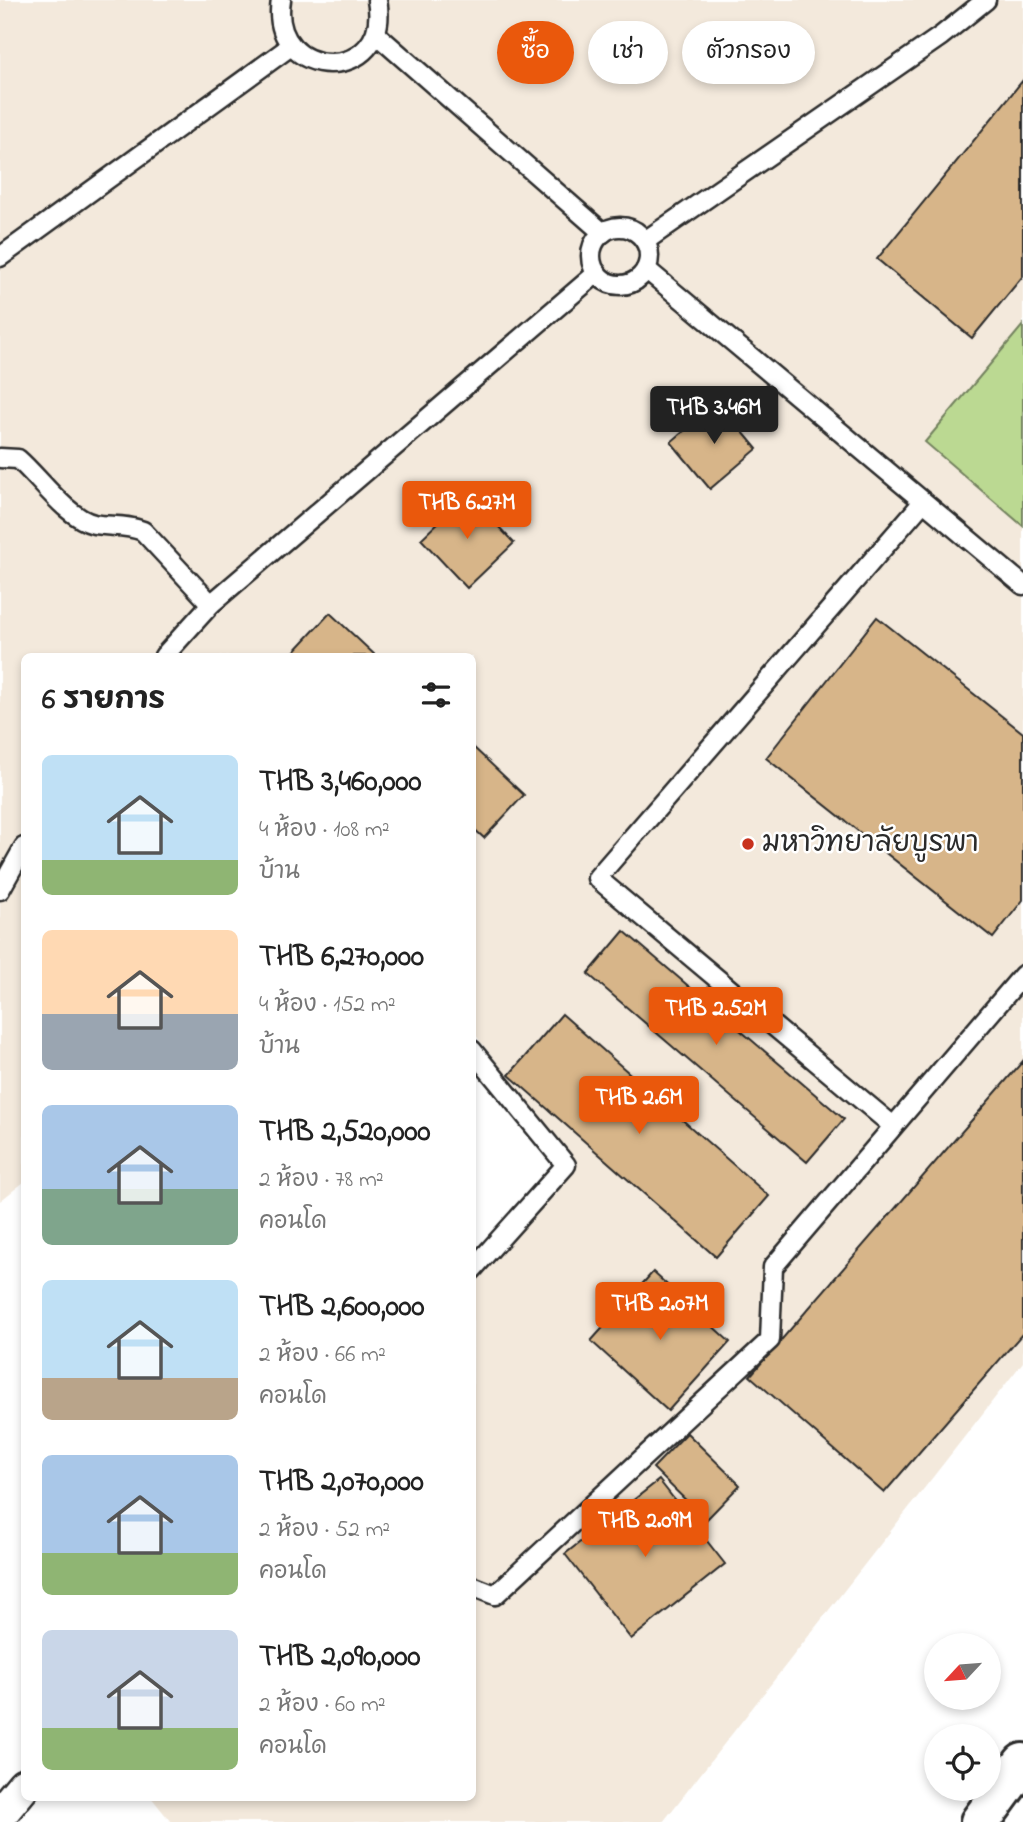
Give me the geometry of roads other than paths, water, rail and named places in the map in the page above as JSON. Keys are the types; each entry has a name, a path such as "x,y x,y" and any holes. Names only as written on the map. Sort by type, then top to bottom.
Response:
{"street":[{"path":"979,1822 1023,1763"},
{"path":"0,1814 21,1789"}],"lane":[{"path":"281,0 279,19 291,46 304,58 321,64 340,63 367,49 376,34 380,17 377,0"},
{"path":"645,241 941,36 986,0"},
{"path":"376,34 603,233"},
{"path":"0,257 291,46"},
{"path":"612,228 629,229 645,241 648,250 646,270 640,278 621,285 611,284 597,272 592,261 592,251 603,233 612,228"},
{"path":"646,270 1023,585"},
{"path":"167,653 211,604 597,272"},
{"path":"0,458 19,459 66,507 92,523 128,525 143,531 211,604"},
{"path":"893,1126 597,878 923,502"},
{"path":"0,890 21,852"},
{"path":"476,1588 495,1595 770,1340 774,1266 1023,975"},
{"path":"476,1054 566,1165 476,1266"}],"place":[{"name":"มหาวิทยาลัยบูรพา","path":"748,844"}]}
